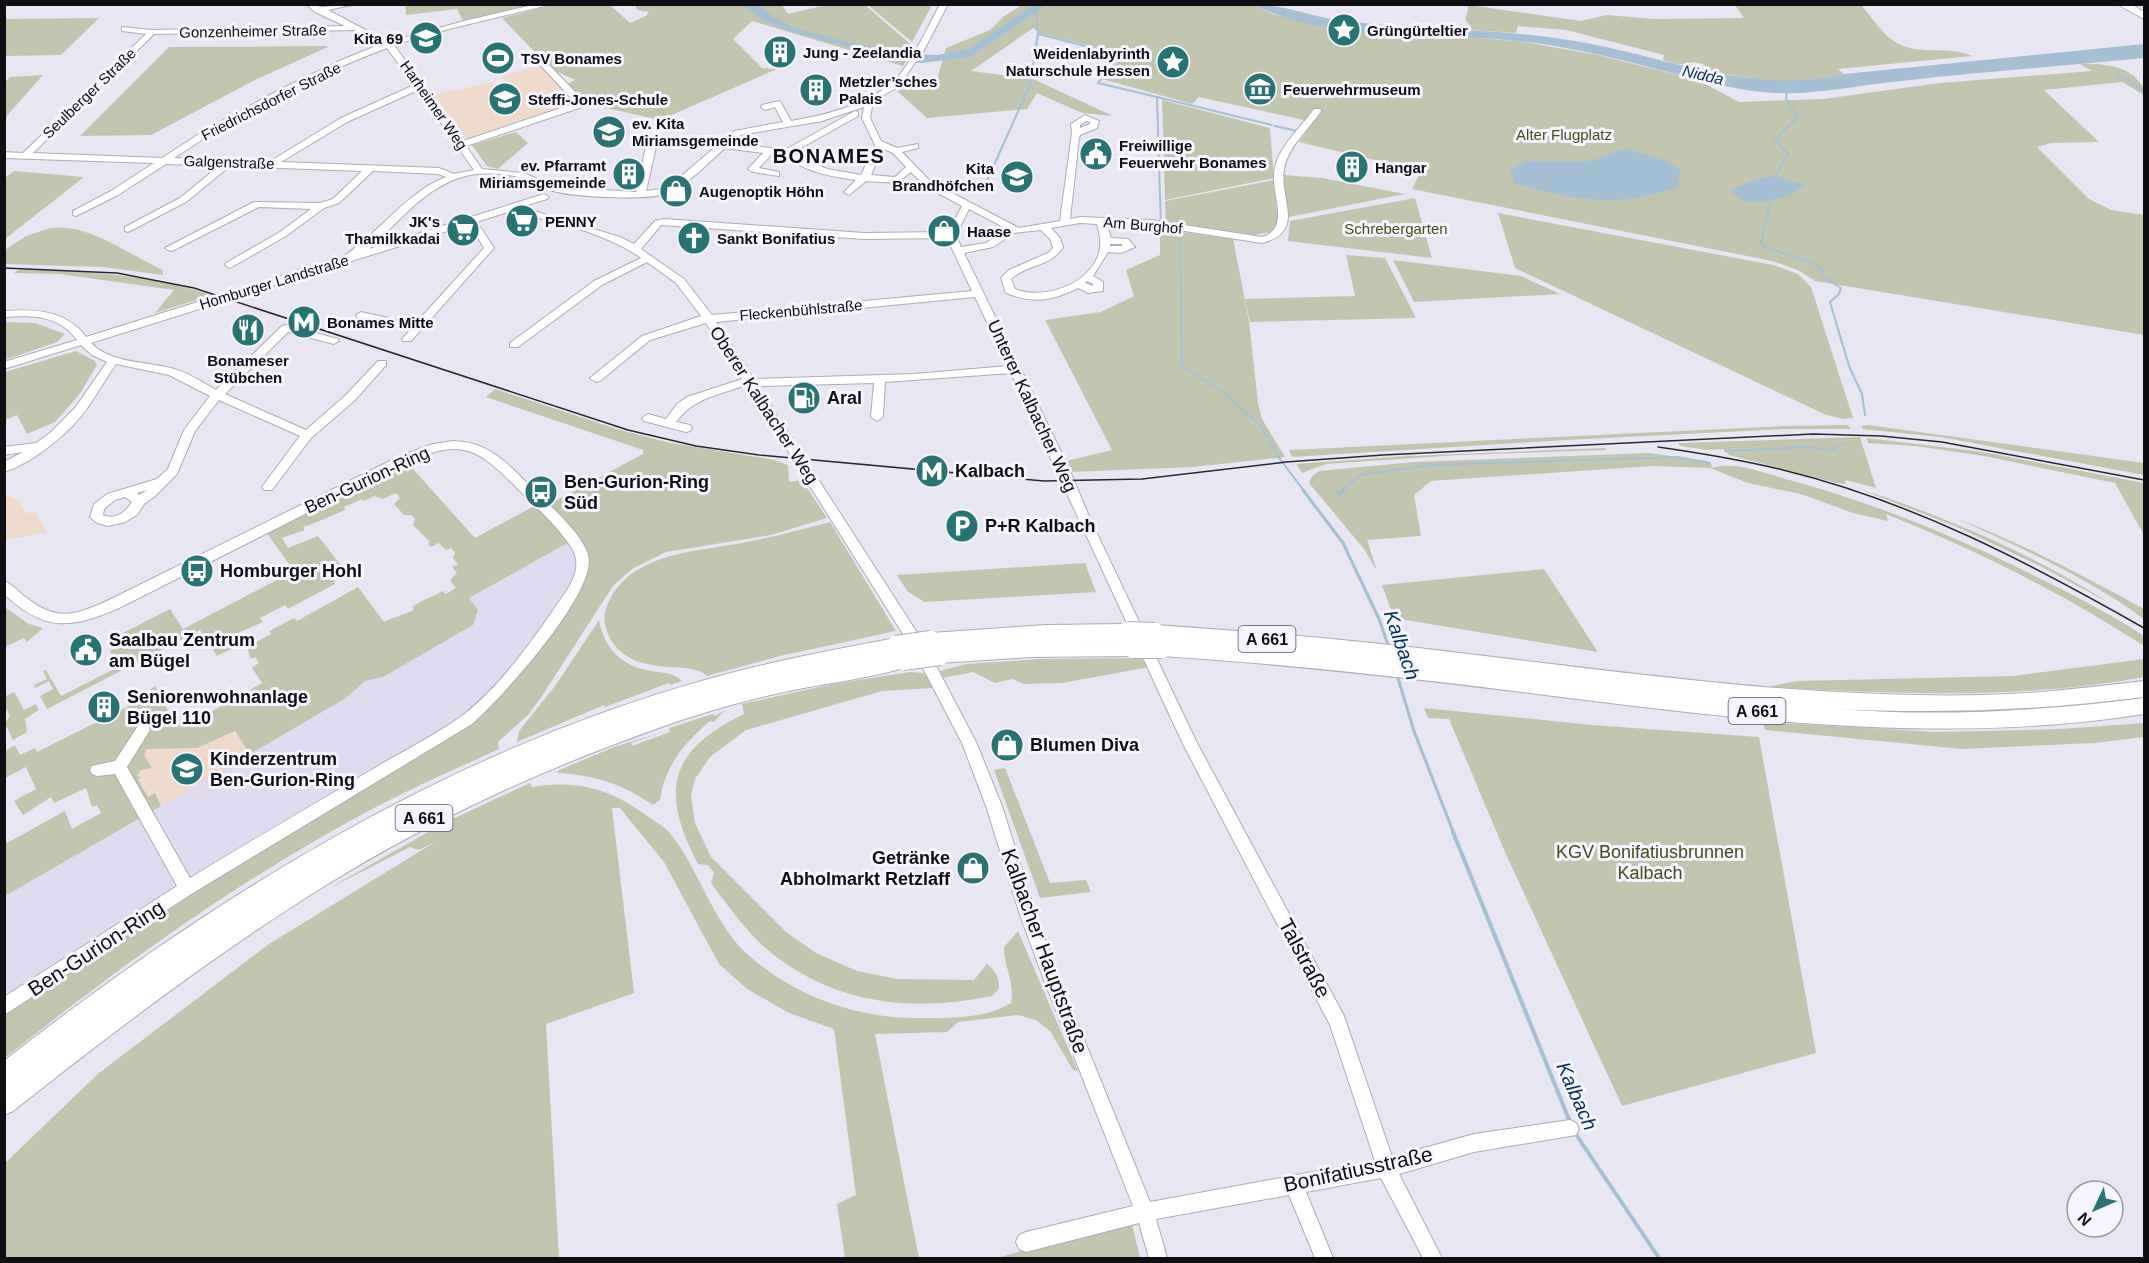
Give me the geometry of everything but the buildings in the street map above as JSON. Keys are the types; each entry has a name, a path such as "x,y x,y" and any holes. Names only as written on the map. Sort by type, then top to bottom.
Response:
{"highway":[{"path":"2122,4 2145,16"},
{"path":"2134,4 2145,10"},
{"name":"A 661","path":"4,1077 145,969 211,923 344,841 436,793 576,731 651,704 800,663 918,650 1029,649 1130,640 1380,658 1718,708 1841,718 1972,721 2037,719 2145,706"},
{"name":"A 661","path":"4,1102 147,990 220,939 353,856 463,798 530,767 597,740 696,705 918,650"},
{"name":"A 661","path":"1410,662 1851,702 2005,704 2116,694 2145,689"},
{"path":"2116,694 2145,685"}],"street":[{"name":"Harheimer Weg","path":"314,7 351,4"},
{"name":"Friedrichsdorfer Straße","path":"76,213 134,182 193,140 278,94 388,44 549,4"},
{"path":"786,153 895,85 920,50 944,4"},
{"name":"Harheimer Weg","path":"314,7 388,44 479,171"},
{"name":"Gonzenheimer Straße","path":"125,29 152,32 354,28"},
{"name":"Seulberger Straße","path":"26,155 152,32"},
{"path":"461,144 582,104 544,65"},
{"path":"272,164 354,114 420,86"},
{"path":"765,106 777,103 788,124"},
{"path":"345,260 366,248 428,189 452,176 479,171 526,176 550,188 640,195 663,192 675,186 737,133 857,110"},
{"path":"857,110 866,118 872,138 881,145 896,151 928,184 1014,229"},
{"name":"Am Burghof","path":"1014,229 1022,231 1065,221 1101,221 1161,225 1249,239 1270,239 1277,236 1283,220 1280,164 1317,111"},
{"path":"1065,221 1072,146 1076,133"},
{"path":"723,145 786,153 816,171 864,177 897,180 910,168"},
{"path":"849,192 864,177 873,162 876,149 881,145"},
{"path":"896,151 915,146"},
{"path":"640,195 651,147"},
{"path":"769,152 753,170 776,174"},
{"name":"Galgenstraße","path":"4,155 164,159 439,171 452,176"},
{"path":"128,229 140,218 195,192 229,162"},
{"path":"230,265 258,254 321,206 336,201 371,168"},
{"path":"550,188 541,206 555,218"},
{"name":"Homburger Landstraße","path":"4,366 403,242 475,225 509,209 544,197"},
{"path":"176,243 257,204 321,206"},
{"path":"635,249 658,223 664,222 854,235 951,235 967,205"},
{"name":"Oberer Kalbacher Weg","path":"509,209 521,209 555,218 616,239 635,249 685,286 750,382 918,650"},
{"path":"1043,226 1056,238 1056,250 1043,261 1011,272 1006,278 1006,286 1016,295 1035,300 1077,283 1087,277 1101,262 1108,245 1101,221"},
{"path":"407,339 489,248 475,225"},
{"path":"958,251 989,245 1014,229"},
{"path":"384,232 388,240 403,242"},
{"name":"Unterer Kalbacher Weg","path":"951,235 1128,608 1154,668"},
{"path":"526,350 514,345 598,283 648,258"},
{"path":"1077,283 1088,290 1099,289 1098,282 1087,277"},
{"name":"Fleckenbühlstraße","path":"614,378 599,376 652,335 708,318 979,294"},
{"path":"4,314 31,313 59,318 71,327 93,351 114,360 150,365 183,376 217,395 307,435"},
{"path":"361,315 417,328"},
{"path":"134,497 150,494 177,465 189,430 217,395 286,328 334,341"},
{"path":"5,467 51,437 79,411 114,360"},
{"path":"268,487 307,435 350,398 382,363"},
{"path":"668,424 681,407 691,400 750,382 880,380 1015,369"},
{"path":"877,417 880,380"},
{"path":"648,418 686,428"},
{"path":"4,451 28,448 51,437"},
{"name":"Ben-Gurion-Ring","path":"4,586 26,606 43,617 55,619 84,616 114,604 416,454 448,446 471,448 492,457 579,547 583,557 582,570 576,587 516,674 493,699 432,744 187,888 4,1007"},
{"path":"4,451 13,458 5,467"},
{"name":"Kalbacher Hauptstraße","path":"918,650 969,742 994,806 1028,915 1145,1212 1158,1258"},
{"name":"Talstraße","path":"1154,668 1190,744 1338,1022 1386,1168 1433,1258"},
{"path":"97,770 119,767 143,730"},
{"path":"119,767 187,888"},
{"name":"Bonifatiusstraße","path":"1026,1242 1145,1212 1293,1183 1386,1168 1474,1143 1570,1128"},
{"path":"1293,1183 1324,1258"}],"shaded area":[{"name":"Steffi-Jones-Schule","path":"539,65 577,103 467,139 434,95 492,82 496,86 506,83 502,77"},
{"path":"6,495 19,500 26,514 34,511 47,532 5,540"},
{"path":"573,540 582,570 493,699 5,1007 5,896 346,698 365,681 383,677 473,625 478,610 468,599"},
{"name":"Kinderzentrum Ben-Gurion-Ring","path":"235,731 250,754 161,806 155,793 148,797 137,776 141,770 151,768 143,755 147,749 197,748"}],"green space":[{"path":"557,4 610,5 630,23 646,16 649,12 637,10 635,5 782,5 788,14 826,5 865,5 914,47 903,66 752,21 733,39 762,68 777,69 660,120 584,103 585,100 566,85 575,80 551,69 502,18"},
{"name":"Alter Flugplatz","path":"1024,4 1254,5 1273,14 1333,28 1518,41 1598,55 1698,80 1739,102 1823,99 1940,83 2092,71 2080,64 2115,67 2134,76 2144,87 2144,95 2122,82 2044,90 2099,142 2051,143 2037,147 2089,199 2111,210 2144,215 2144,335 1815,281 1798,270 1772,261 1412,189 1421,171 1299,142 1313,122 1199,97 1192,104 1102,79 1125,54 1041,34 1033,28 971,71 1033,79 1113,116 1082,113 1037,93 1027,109 927,118 897,91 937,80 946,48 990,30 1004,16"},
{"path":"405,5 542,5 464,23 457,9 406,15"},
{"path":"868,5 932,5 912,42"},
{"path":"1469,5 1581,21 1607,15 1654,19 1744,18 1735,5 1861,5 1882,31 1897,43 1915,49 1953,51 1972,56 1838,69 1844,74 1810,80 1761,80 1710,71 1703,64 1663,60 1664,55 1566,30 1518,26 1516,33 1473,30 1465,19"},
{"path":"99,18 61,55 5,56 5,19"},
{"path":"330,46 253,81 151,135 80,136 169,47"},
{"path":"43,75 5,118 5,82 10,77"},
{"path":"1162,100 1270,128 1274,178 1165,200"},
{"path":"516,132 528,143 498,169 487,166 472,145"},
{"path":"14,171 84,177 5,239 5,178"},
{"name":"Schrebergarten","path":"1283,175 1322,178 1405,194 1284,218"},
{"path":"1274,180 1278,223 1271,232 1254,235 1166,222 1165,201"},
{"name":"Schrebergarten","path":"1415,198 1432,258 1288,241 1290,221"},
{"path":"1498,213 1773,265 1798,274 1811,287 1853,418 1843,419 1824,414 1515,268"},
{"path":"51,228 80,230 94,235 163,270 163,275 102,267 5,264 5,250 26,236"},
{"path":"1151,228 1233,239 1249,321 1258,403 1262,419 1285,457 1193,467 1070,472 1067,461 1112,450 1045,320 1101,312 1134,296 1126,270 1160,255 1160,237"},
{"name":"Schrebergarten","path":"1346,255 1385,258 1416,318 1250,322 1245,299 1355,296"},
{"name":"Schrebergarten","path":"1393,260 1521,276 1560,294 1414,302"},
{"path":"18,270 67,271 140,278 212,295 155,313 174,290 60,274 14,273"},
{"path":"5,322 35,323 65,334 57,342 5,360"},
{"path":"76,351 95,361 97,365 79,395 55,422 27,434 17,415 5,420 5,372"},
{"path":"495,389 617,429 666,442 774,460 788,465 789,482 802,480 827,518 771,535 666,552 632,569 613,586 540,699 528,715 498,742 499,749 376,807 278,863 138,956 5,1058 5,1007 493,699 582,570 573,540 469,598 478,610 473,625 383,677 365,681 346,698 250,754 235,731 197,748 147,749 144,755 152,768 141,770 137,776 141,778 138,779 148,797 155,793 161,806 5,896 5,844 65,811 72,829 101,813 97,805 92,807 86,788 54,803 51,797 23,815 14,801 36,789 26,767 5,778 5,751 15,745 20,755 35,748 37,752 127,707 155,686 176,726 191,718 193,722 262,683 252,668 259,663 255,657 251,659 247,647 271,634 269,631 294,618 297,621 358,587 384,622 414,610 412,607 443,591 446,594 456,588 450,580 457,573 452,567 458,564 453,558 455,553 451,548 446,550 439,543 431,547 428,544 430,542 413,525 415,519 411,515 404,515 394,504 400,498 396,493 383,499 374,496 364,501 362,499 344,507 345,510 303,527 305,530 282,538 288,548 318,536 348,574 334,581 335,584 288,609 285,605 260,618 263,622 238,633 244,643 217,656 200,630 47,709 40,696 53,689 49,681 35,688 34,685 47,679 43,671 46,670 61,696 118,667 110,651 118,647 113,638 170,609 183,629 294,571 264,529 404,459 475,538 538,504 542,508 643,454 643,450 486,397"},
{"path":"1848,425 1851,429 1786,429 1566,440 1292,457 1289,450 1783,426"},
{"path":"1862,426 2144,463 2144,475 1941,437 1862,429"},
{"path":"1860,437 1876,488 1846,480 1845,484 1836,483 1729,455 1723,449 1707,450 1680,446 1678,443"},
{"path":"1867,438 1983,452 2144,483 2144,535 2115,483 1984,456 1915,446 1868,443"},
{"path":"1605,448 1606,450 1459,455 1326,464 1302,473 1296,464 1408,456"},
{"path":"1649,453 1707,461 1712,465 1711,468 1730,466 1758,471 1854,500 1921,524 2017,567 2097,608 2144,636 2144,646 2051,590 1953,542 1886,514 1888,521 1853,513 1801,494 1748,483 1710,468 1653,466 1431,481 1414,495 1421,536 1367,540 1377,571 1364,549 1309,483 1312,476 1319,471 1414,462"},
{"path":"1854,487 1921,510 1987,537 2050,568 2111,604 2042,567 1955,526"},
{"path":"1955,518 2028,549 2098,584 2144,609 2144,619 2076,576"},
{"path":"830,522 896,631 780,656 707,676 690,669 642,663 619,650 609,636 605,625 605,614 615,590 629,576 645,566 683,553 753,541"},
{"path":"1085,563 1096,592 925,602 908,592 897,575"},
{"path":"1544,569 1598,652 1394,618 1382,585"},
{"path":"6,608 29,624 43,628 27,642 24,638 5,647"},
{"path":"599,620 605,639 623,660 641,669 672,674 682,681 670,685 669,683 605,707 604,705 517,742 519,731 555,686"},
{"path":"1138,658 1148,662 1150,667 1062,683 1024,684 1012,679 995,683 973,672 943,678 940,671 966,664 1041,659"},
{"path":"2144,659 2144,677 2050,689 1909,693 1767,687 1797,681 2013,676"},
{"path":"910,672 924,673 933,688 882,691 746,730 710,757 695,779 691,795 695,823 711,857 786,932 816,953 857,971 897,979 974,980 987,964 995,972 999,981 999,989 992,996 934,1003 878,1000 824,985 799,972 765,947 733,912 711,883 714,873 708,865 698,864 678,815 676,794 678,776 686,758 699,743 744,714 742,704 833,684"},
{"path":"14,692 24,710 36,704 39,710 25,719 27,732 13,740 5,723 10,716 4,697"},
{"name":"KGV Bonifatiusbrunnen Kalbach","path":"1424,708 1592,725 1759,737 1816,1053 1622,1106 1505,852 1449,719 1428,718"},
{"path":"725,710 714,722 710,721 701,729 677,756 666,776 660,800 653,805 631,791 608,782 557,771 614,747 667,731 631,743 632,746 670,732 669,728 713,714 715,716"},
{"path":"1763,722 1936,732 2060,729 2144,723 2144,737 2094,743 1962,749 1765,730"},
{"path":"1005,768 1050,883 1086,880 1091,892 1040,898 994,770"},
{"path":"530,783 532,787 563,785 604,792 630,804 660,824 679,845 723,924 744,951 762,966 801,991 844,1008 890,1017 913,1018 963,1017 1000,1009 1011,1003 1012,996 1004,947 1018,931 1078,1071 1073,1070 1050,1031 1036,1020 1018,1015 958,1022 947,1032 875,1034 919,1258 845,1258 837,1204 856,1195 834,1029 789,1013 747,989 719,964 664,862 620,808 612,808 634,993 546,1024 559,1258 5,1258 5,1163 99,1073 269,944 435,842 419,850 410,847 326,890 444,823"},
{"path":"1131,1220 1140,1258 997,1258"}],"water":[{"path":"742,5 760,5 772,16 791,27 843,41 910,54 938,55 970,48 1033,5 1047,5 970,57 922,63 890,59 786,30 764,20"},
{"name":"Nidda","path":"1254,5 1277,7 1343,21 1488,31 1575,41 1709,71 1776,80 1810,80 1844,74 2144,44 2144,58 1931,78 1822,91 1775,93 1721,85 1631,62 1536,43 1484,38 1383,34 1317,26"},
{"path":"1625,148 1666,161 1682,170 1678,177 1680,185 1639,198 1598,200 1557,194 1516,184 1510,169 1527,161 1590,161"},
{"path":"1776,176 1806,185 1778,198 1756,203 1738,197 1731,190 1753,180"}],"waterway":[{"name":"Kalbach","path":"1036,10 1038,34"},
{"path":"985,185 1030,85 1038,34"},
{"name":"Kalbach","path":"1038,34 1121,55 1098,83 1157,97"},
{"path":"2117,73 2144,91"},
{"path":"1776,176 1788,154 1775,139 1797,118 1786,99 1787,91"},
{"path":"1157,97 1272,125"},
{"name":"Kalbach","path":"1157,97 1161,228 1180,231 1182,366 1222,391 1262,427 1277,455 1304,491"},
{"path":"1275,126 1297,131"},
{"path":"1770,203 1761,243 1764,247 1811,262 1823,270 1822,276 1841,288 1839,294 1830,302 1849,366 1862,394 1865,415"},
{"path":"1725,451 1806,447 1831,450 1845,443"},
{"path":"1342,491 1360,475 1431,465 1677,457 1710,463"},
{"name":"Kalbach","path":"1303,490 1343,543 1379,619 1389,648"},
{"path":"1339,494 1344,490"},
{"name":"Kalbach","path":"1397,675 1414,731 1454,834"},
{"name":"Kalbach","path":"1453,832 1570,1122"},
{"name":"Kalbach","path":"1575,1133 1659,1258"}],"tram line":[{"path":"4,268 117,273 194,288 628,430 696,446 759,455 1044,481 1142,479 1286,462 1383,455 1813,434 1881,436 1942,442 2144,480"},
{"path":"1658,447 1783,470 1831,483 1923,516 2058,580 2144,628"}],"place":[{"name":"Grüngürteltier","path":"1344,30"},
{"name":"Kita 69","path":"426,38"},
{"name":"Jung - Zeelandia","path":"780,52"},
{"name":"TSV Bonames","path":"498,58"},
{"name":"Weidenlabyrinth Naturschule Hessen","path":"1173,62"},
{"name":"Feuerwehrmuseum","path":"1260,89"},
{"name":"Metzler’sches Palais","path":"816,90"},
{"name":"Steffi-Jones-Schule","path":"505,99"},
{"name":"ev. Kita Miriamsgemeinde","path":"609,132"},
{"name":"Freiwillige Feuerwehr Bonames","path":"1096,154"},
{"name":"Hangar","path":"1352,167"},
{"name":"ev. Pfarramt Miriamsgemeinde","path":"629,174"},
{"name":"Kita Brandhöfchen","path":"1017,177"},
{"name":"Augenoptik Höhn","path":"676,191"},
{"name":"PENNY","path":"522,221"},
{"name":"JK's Thamilkkadai","path":"463,230"},
{"name":"Haase","path":"944,231"},
{"name":"Sankt Bonifatius","path":"694,238"},
{"name":"Bonames Mitte","path":"304,322"},
{"name":"Bonameser Stübchen","path":"248,330"},
{"name":"Aral","path":"804,398"},
{"name":"Kalbach","path":"932,471"},
{"name":"Ben-Gurion-Ring Süd","path":"541,492"},
{"name":"P+R Kalbach","path":"962,526"},
{"name":"Homburger Hohl","path":"197,571"},
{"name":"Saalbau Zentrum am Bügel","path":"86,650"},
{"name":"Seniorenwohnanlage Bügel 110","path":"104,707"},
{"name":"Blumen Diva","path":"1007,745"},
{"name":"Kinderzentrum Ben-Gurion-Ring","path":"187,769"},
{"name":"Getränke Abholmarkt Retzlaff","path":"973,868"}],"district":[{"name":"BONAMES","path":"829,156"}]}
